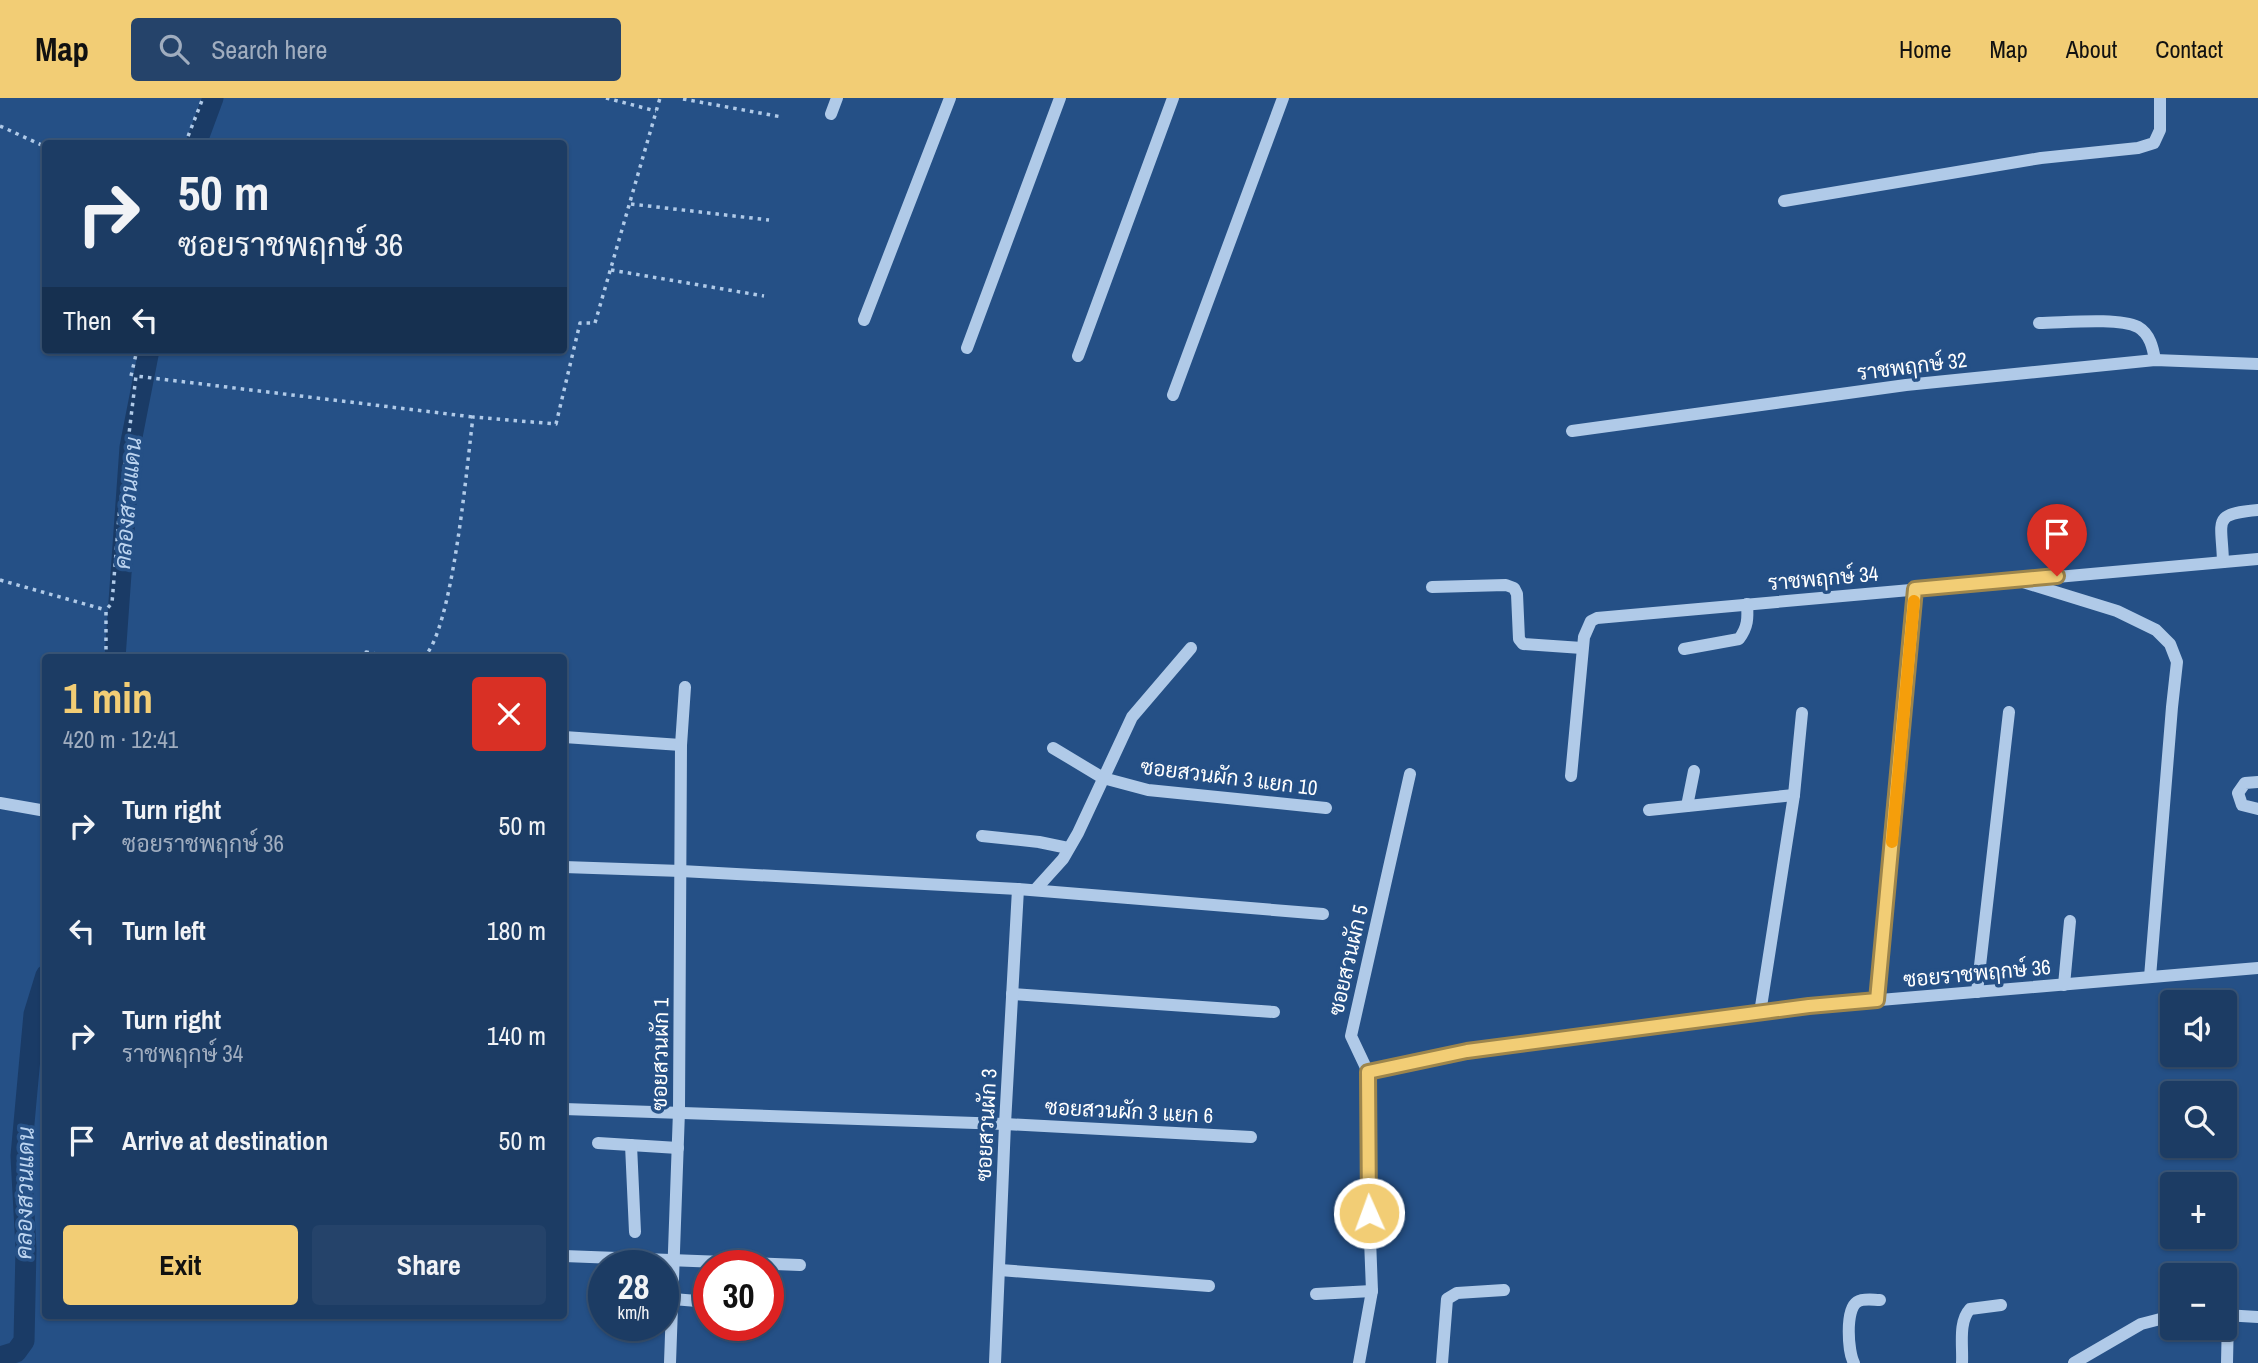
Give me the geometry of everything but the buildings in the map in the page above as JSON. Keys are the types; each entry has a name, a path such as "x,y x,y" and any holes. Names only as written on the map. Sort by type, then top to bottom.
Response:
{"street":[{"path":"831,114 837,98"},
{"path":"864,320 950,98"},
{"path":"967,348 1060,98"},
{"path":"1078,356 1173,98"},
{"path":"1173,395 1283,98"},
{"path":"1784,201 2041,158 2138,148 2154,143 2160,130 2160,98"},
{"path":"2039,324 2119,323 2139,328 2149,338 2155,360"},
{"name":"ราชพฤกษ์ 32","path":"1572,431 1906,384 2155,360 2258,364"},
{"path":"2223,562 2222,522 2225,516 2233,512 2258,510"},
{"name":"ราชพฤกษ์ 34","path":"1571,776 1583,648 1587,627 1597,618 2258,559"},
{"path":"2016,580 2117,611 2156,630 2170,644 2177,662 2150,977"},
{"path":"1432,587 1506,585 1514,588 1517,594 1519,639 1523,644 1583,648"},
{"path":"1877,1000 1915,589"},
{"path":"1684,649 1739,639 1746,630 1747,604"},
{"path":"1035,890 1063,859 1132,717 1191,648"},
{"name":"ซอยสวนผัก 1","path":"674,1250 679,1111 681,745 685,687"},
{"path":"1977,992 2009,712"},
{"path":"1760,1013 1794,795 1802,713"},
{"path":"567,737 681,745"},
{"name":"ซอยสวนผัก 3 แยก 10","path":"1053,748 1103,778 1148,790 1326,808"},
{"path":"1687,806 1694,771"},
{"name":"ซอยสวนผัก 5","path":"1359,1363 1372,1291 1367,1161 1368,1072 1351,1036 1409,774"},
{"path":"2258,782 2245,783 2238,793 2242,805 2258,809"},
{"path":"1649,810 1794,795"},
{"path":"0,803 42,810"},
{"path":"982,836 1068,848"},
{"path":"567,867 1035,890 1323,914"},
{"name":"ซอยสวนผัก 3","path":"995,1363 1018,889"},
{"path":"2064,985 2070,921"},
{"name":"ซอยราชพฤกษ์ 36","path":"1368,1072 1467,1051 1760,1013 1877,1000 2258,968"},
{"path":"1012,994 1274,1012"},
{"name":"ซอยสวนผัก 3 แยก 6","path":"567,1109 1005,1124 1251,1137"},
{"path":"598,1143 678,1148"},
{"path":"631,1145 635,1232"},
{"path":"567,1256 588,1257"},
{"path":"679,1261 800,1265"},
{"path":"1000,1270 1209,1286"},
{"path":"1442,1363 1447,1299 1457,1293 1504,1290"},
{"path":"1316,1294 1372,1291"},
{"path":"1854,1363 1850,1356 1849,1341 1851,1309 1860,1300 1880,1300"},
{"path":"1962,1363 1963,1321 1966,1314 1970,1309 2001,1305"},
{"path":"2237,1316 2258,1317"},
{"path":"2081,1361 2141,1324 2160,1319"},
{"path":"2227,1340 2227,1363"},
{"name":"ซอยสวนผัก 1","path":"670,1363 671,1341"}],"path":[{"path":"187,140 203,98"},
{"path":"606,98 656,111"},
{"path":"106,654 106,610 112,603 119,516 136,376 473,417 556,424 580,323 595,323 660,98"},
{"path":"682,98 782,117"},
{"path":"0,126 42,145"},
{"path":"631,204 769,220"},
{"path":"611,270 764,296"},
{"path":"131,376 135,354"},
{"path":"426,654 437,638 454,564 473,417"},
{"path":"0,580 106,610"}],"waterway":[{"name":"คลองสวนแดน","path":"197,140 213,98"},
{"name":"คลองสวนแดน","path":"115,654 130,447 148,354"},
{"name":"คลองสวนแดน","path":"0,1357 16,1352 24,1341 26,1249 21,1156 34,1014 42,988"}],"slow traffic":[{"path":"1892,842 1914,601"}],"route":[{"path":"1369,1213 1368,1072 1467,1051 1809,1006 1877,1000 1915,589 2057,576"}]}
